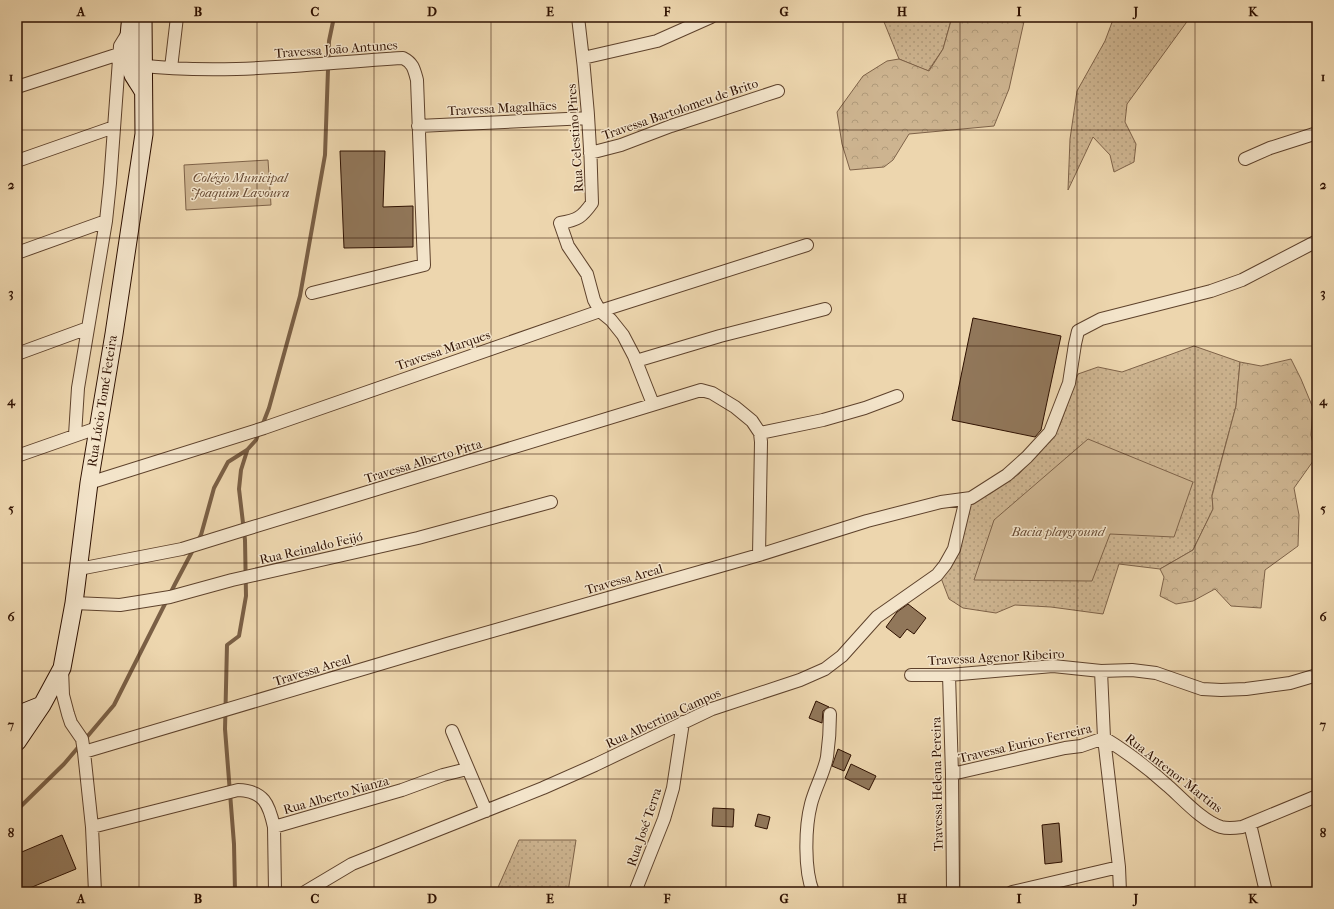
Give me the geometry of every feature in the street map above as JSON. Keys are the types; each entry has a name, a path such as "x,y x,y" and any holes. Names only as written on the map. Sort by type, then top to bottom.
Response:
{"main road":[{"name":"Rua Lúcio Tomé Feteira","path":"17,742 42,705 62,668 74,603 97,428 114,334 144,134 143,91 132,74 131,61 137,21"},
{"path":"17,715 42,705"}],"street":[{"path":"171,68 177,17"},
{"name":"Rua Celestino Pires","path":"578,17 588,118 592,203 583,215 575,221 560,223 568,246 587,274 594,300 600,311 611,320 623,335 636,361 653,404"},
{"path":"583,58 657,41 711,17"},
{"name":"Travessa João Antunes","path":"131,61 171,68 256,69 403,58 410,62 413,66 417,80 424,265 312,293"},
{"path":"17,87 131,61"},
{"name":"Rua Lúcio Tomé Feteira","path":"74,435 78,388 106,221 114,127 131,61"},
{"name":"Travessa Bartolomeu de Brito","path":"590,153 621,145 671,126 778,91"},
{"name":"Travessa Magalhães","path":"418,126 588,118"},
{"path":"17,161 114,127"},
{"path":"1245,159 1270,148 1317,133"},
{"path":"17,253 106,221"},
{"name":"Travessa Areal","path":"84,747 210,715 447,644 760,555 867,521 941,502 971,498 1007,475 1027,457 1050,432 1069,383 1074,344 1078,331 1101,319 1211,291 1242,280 1317,241"},
{"name":"Travessa Marques","path":"89,484 264,428 600,311 807,245"},
{"path":"636,361 720,336 825,309"},
{"path":"17,354 88,328"},
{"name":"Travessa Alberto Pitta","path":"79,569 198,545 701,390 712,393 735,407 752,421 760,433"},
{"path":"760,555 760,433 823,420 865,408 898,396"},
{"path":"17,456 97,428"},
{"name":"Rua Albertina Campos","path":"305,892 352,864 594,765 712,709 825,669 842,656 877,617 937,575 945,565 954,549 966,499"},
{"name":"Rua Reinaldo Feijó","path":"74,603 120,604 170,597 232,580 418,538 551,502"},
{"name":"Travessa Agenor Ribeiro","path":"911,675 949,675 1053,666 1101,671 1132,670 1156,673 1202,689 1221,690 1246,689 1290,683 1317,675"},
{"path":"62,668 63,695 70,723 84,747 92,827 95,892"},
{"path":"1101,671 1104,738 1119,867 1120,892"},
{"name":"Travessa Helena Pereira","path":"949,675 953,892"},
{"path":"813,892 807,871 807,838 811,805 826,758 830,732 830,714"},
{"name":"Rua José Terra","path":"635,892 664,818 673,788 683,722"},
{"path":"452,731 486,810"},
{"name":"Travessa Eurico Ferreira","path":"952,774 1065,748 1081,746 1104,738"},
{"name":"Rua Antenor Martins","path":"1104,738 1122,749 1146,768 1204,818 1220,827 1242,827 1317,796"},
{"name":"Rua Alberto Nianza","path":"92,827 216,795 238,790 248,790 257,794 264,800 270,809 274,827 402,790 467,768"},
{"path":"1250,824 1266,892"},
{"path":"274,827 275,892"},
{"path":"1012,892 1119,867"}],"green space":[{"path":"882,17 952,17 943,49 928,71 899,59"},
{"path":"952,17 1025,17 1009,89 994,126 909,134 893,160 884,167 850,170 842,144 837,112 863,76 887,61 899,59 929,71 943,49"},
{"path":"1114,17 1189,17 1127,104 1125,122 1136,144 1134,162 1114,172 1110,155 1093,137 1068,190 1070,139 1077,91 1105,41"},
{"name":"Colégio Municipal Joaquim Lavoura","path":"268,160 271,205 186,210 184,165"},
{"path":"1194,346 1240,362 1236,406 1212,495 1213,509 1193,550 1160,569 1119,564 1103,614 1051,607 1015,605 996,613 963,608 949,599 941,578 971,498 991,493 1019,474 1042,449 1060,425 1078,374 1098,367 1122,372"},
{"path":"1291,359 1313,408 1311,435 1316,457 1294,488 1299,515 1298,546 1265,570 1261,608 1231,606 1215,589 1193,601 1176,604 1160,596 1164,577 1160,569 1193,550 1213,509 1212,496 1236,406 1240,362 1261,366"},
{"name":"Bacia playground","path":"1088,439 1193,482 1174,537 1110,534 1092,581 974,580 994,520"},
{"path":"519,840 576,840 568,892 496,892"}],"building":[{"path":"340,151 385,151 383,207 413,206 413,247 344,248"},
{"path":"973,318 1061,336 1041,430 1035,437 952,420"},
{"path":"908,604 926,618 914,634 907,629 900,638 886,627 897,612"},
{"path":"816,701 829,707 823,711 822,723 809,718"},
{"path":"838,749 851,755 844,771 832,766"},
{"path":"851,764 876,776 869,790 845,778"},
{"path":"713,808 734,809 733,827 712,826"},
{"path":"758,814 770,817 767,829 755,826"},
{"path":"1059,823 1062,862 1045,864 1042,825"},
{"path":"62,835 76,869 17,892 17,854"}],"waterway":[{"path":"262,426 269,408 300,296 325,155 329,41 334,17"},
{"path":"197,542 201,535 214,488 228,462 247,450 256,440 259,432"},
{"path":"235,892 234,844 225,729 227,645 239,636 246,596 245,540 239,489 241,470 247,451"},
{"path":"17,810 64,764 114,705 194,548"}]}
